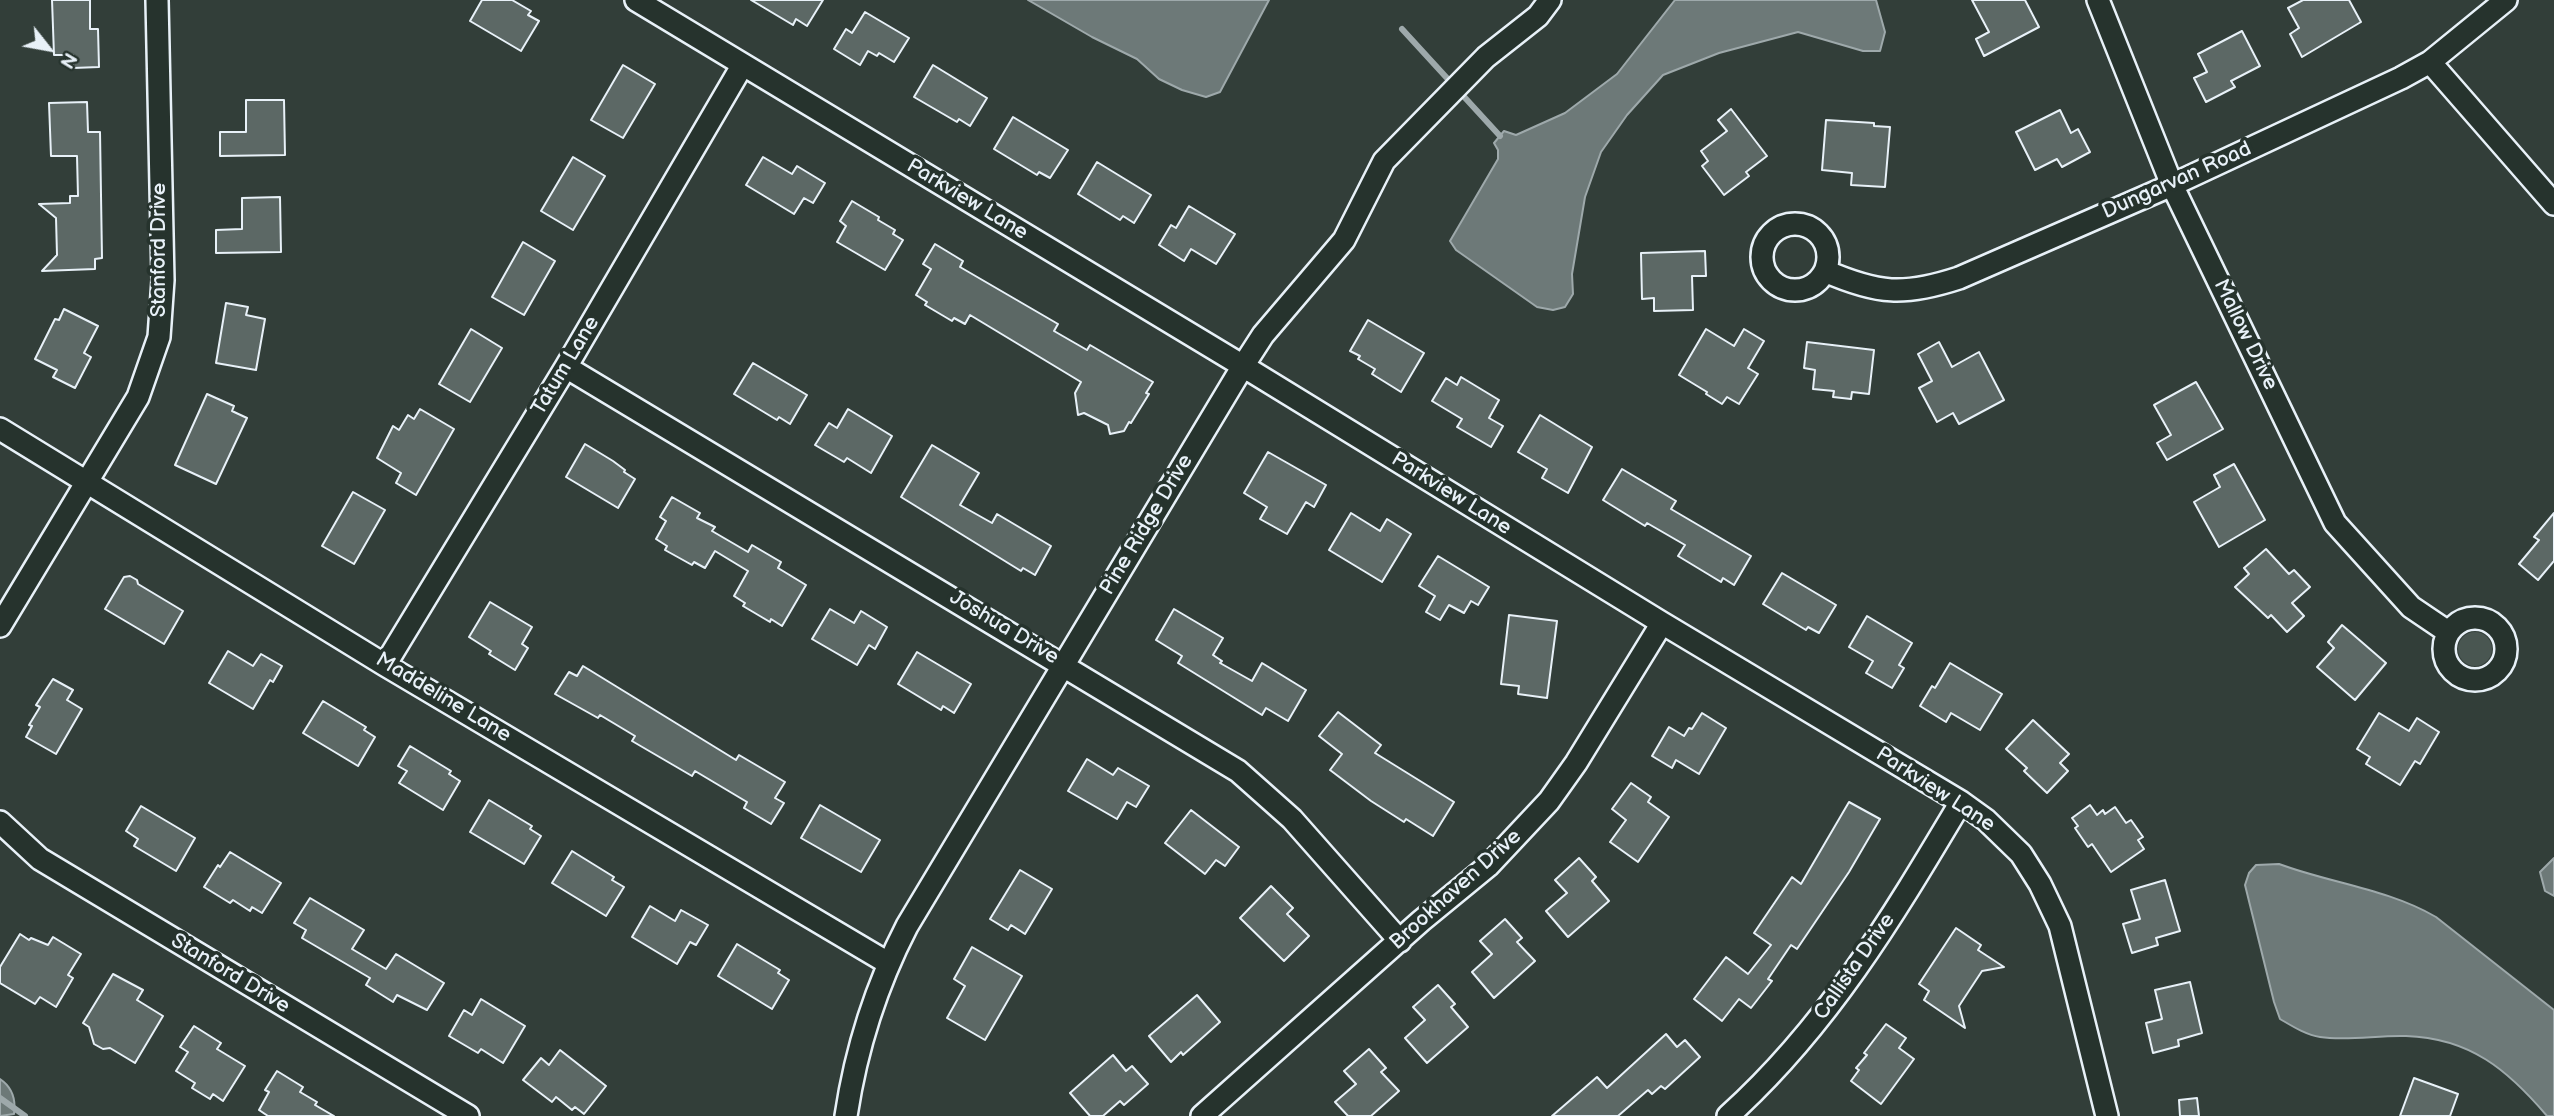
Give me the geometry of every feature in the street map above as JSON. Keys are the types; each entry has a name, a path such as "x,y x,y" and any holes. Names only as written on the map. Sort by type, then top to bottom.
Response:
{"street":[{"name":"Stanford Drive","path":"0,626 138,397 159,337 163,280 157,0"},
{"name":"Parkview Lane","path":"636,0 1961,802 1986,820 2021,854 2040,884 2060,926 2108,1116"},
{"name":"Pine Ridge Drive","path":"846,1116 850,1089 872,1005 888,963 914,914 1243,366 1263,335 1344,240 1384,161 1486,57 1538,16 1550,0"},
{"name":"Mallow Drive","path":"2098,0 2172,185 2335,523 2411,607 2448,632"},
{"name":"Dungarvan Road","path":"1825,271 1858,286 1881,290 1906,291 1933,287 1959,278 2172,185 2401,78 2430,62 2506,0"},
{"path":"2430,62 2554,204"},
{"name":"Tatum Lane","path":"386,665 566,367 742,65"},
{"name":"Joshua Drive","path":"566,367 1238,771 1255,783 1292,819 1400,941"},
{"name":"Maddeline Lane","path":"0,429 386,665 888,963"},
{"name":"Brookhaven Drive","path":"1202,1116 1488,866 1549,801 1576,763 1662,623"},
{"name":"Callista Drive","path":"1728,1116 1778,1068 1826,1012 1869,952 1961,802"},
{"name":"Stanford Drive","path":"0,821 40,859 468,1116"}],"shaded area":[{"path":"1028,0 1269,0 1220,92 1206,97 1159,79 1137,59"},
{"path":"1675,0 1876,0 1885,32 1880,51 1863,51 1798,32 1719,53 1663,75 1627,115 1601,152 1585,197 1572,274 1573,294 1565,307 1553,310 1537,307 1456,250 1450,241 1498,159 1498,150 1494,143 1504,131 1516,135 1565,113 1617,74"},
{"path":"2475,632 2487,637 2492,649 2487,661 2475,666 2463,661 2458,649 2463,637"},
{"path":"2554,858 2554,896 2545,891 2540,872"},
{"path":"2279,864 2418,907 2436,917 2554,1010 2554,1116 2547,1116 2518,1084 2502,1071 2468,1050 2450,1043 2406,1036 2320,1037 2280,1019 2245,885 2249,873 2256,865"},
{"path":"0,1079 12,1094 14,1114 0,1116"}],"building":[{"path":"52,0 90,0 90,29 98,29 99,67 73,68 73,55 54,55"},
{"path":"482,0 512,0 531,11 528,15 539,21 521,51 470,21"},
{"path":"751,0 823,0 807,26 796,19 793,25"},
{"path":"1972,0 2025,0 2039,27 1984,56 1976,39 1989,32"},
{"path":"2303,0 2349,0 2361,22 2302,57 2290,34 2299,28 2288,8"},
{"path":"865,12 909,38 894,62 879,53 877,56 868,51 860,65 834,49 846,29 852,33"},
{"path":"2242,31 2260,66 2231,81 2235,87 2206,102 2194,78 2207,72 2198,54"},
{"path":"623,65 655,84 623,138 591,120"},
{"path":"933,65 987,98 970,126 959,119 957,122 914,97"},
{"path":"246,100 284,100 285,155 220,156 220,132 246,132"},
{"path":"87,102 88,132 100,132 102,258 95,259 95,269 42,271 57,255 56,218 39,204 70,203 70,196 78,196 77,156 51,156 49,103"},
{"path":"1731,109 1767,156 1746,172 1749,176 1724,195 1702,166 1708,161 1701,151 1727,131 1718,120"},
{"path":"2060,110 2071,133 2078,129 2090,152 2062,167 2057,159 2035,170 2016,132"},
{"path":"1013,117 1068,150 1050,178 1039,172 1037,175 994,149"},
{"path":"1826,120 1874,123 1874,126 1890,127 1885,187 1851,185 1852,173 1822,170"},
{"path":"573,157 605,176 573,230 541,211"},
{"path":"763,157 792,174 797,166 825,183 813,203 804,198 794,214 746,185"},
{"path":"1097,162 1151,195 1134,223 1123,216 1120,220 1078,194"},
{"path":"280,197 281,252 216,253 216,230 242,229 242,198"},
{"path":"852,201 879,217 878,220 895,230 893,234 903,240 885,270 837,242 846,226 840,221"},
{"path":"1189,206 1235,234 1216,264 1191,249 1184,261 1159,245 1171,225 1176,228"},
{"path":"523,242 555,261 524,315 492,297"},
{"path":"935,244 963,261 960,267 1058,324 1054,331 1087,350 1090,345 1153,382 1146,393 1149,394 1124,431 1110,434 1108,425 1084,413 1078,415 1075,393 1081,382 970,315 965,324 954,318 952,321 925,305 927,302 916,295 931,269 923,264"},
{"path":"1705,251 1706,276 1692,276 1693,310 1654,311 1654,298 1642,299 1641,253"},
{"path":"226,303 248,307 246,315 265,319 256,370 216,363"},
{"path":"64,309 98,326 84,353 91,357 75,388 53,377 57,370 35,359 55,319 59,320"},
{"path":"1368,320 1424,353 1401,392 1372,374 1375,369 1350,351"},
{"path":"471,329 502,348 470,402 439,384"},
{"path":"1706,329 1734,346 1744,329 1764,341 1748,368 1758,374 1739,404 1727,397 1722,404 1679,375"},
{"path":"1807,342 1874,350 1869,394 1852,392 1851,399 1833,397 1834,391 1813,389 1815,370 1804,368"},
{"path":"1939,342 1952,367 1979,352 2004,400 1959,424 1953,413 1937,422 1919,388 1932,381 1918,354"},
{"path":"753,363 807,395 790,424 779,417 777,420 734,394"},
{"path":"1461,377 1499,400 1489,418 1503,426 1491,447 1457,427 1462,419 1432,401 1446,378 1457,385"},
{"path":"2196,382 2223,429 2167,460 2157,443 2171,435 2154,405"},
{"path":"207,394 234,406 232,411 247,418 216,484 175,465"},
{"path":"420,409 454,429 416,495 396,483 401,473 377,458 393,426 399,430 408,415 414,419"},
{"path":"848,409 892,436 871,473 847,458 844,462 815,445 829,423 837,428"},
{"path":"1540,415 1592,447 1568,493 1542,478 1547,469 1518,452"},
{"path":"585,444 613,461 635,479 618,508 566,477"},
{"path":"932,445 979,473 960,505 992,523 997,514 1051,546 1035,575 1023,568 1021,571 901,497"},
{"path":"1268,452 1326,485 1314,507 1306,502 1287,534 1260,519 1267,507 1244,493"},
{"path":"2234,464 2265,520 2219,547 2194,502 2220,487 2214,475"},
{"path":"1622,469 1676,501 1671,509 1751,556 1734,585 1723,578 1721,582 1678,556 1685,545 1647,523 1645,526 1603,500"},
{"path":"353,492 385,510 354,564 322,546"},
{"path":"672,497 700,513 697,518 715,527 712,531 748,552 752,545 781,562 778,568 806,585 782,626 743,606 745,603 734,596 748,571 715,551 705,568 694,562 692,565 665,550 667,546 656,539 666,521 660,517"},
{"path":"1351,513 1380,531 1387,519 1411,534 1382,582 1329,550"},
{"path":"2554,513 2554,561 2538,580 2519,564 2539,540 2534,537"},
{"path":"2266,549 2289,574 2294,570 2310,587 2292,603 2304,616 2287,632 2271,615 2268,618 2235,587 2249,574 2244,568"},
{"path":"1438,556 1489,587 1478,605 1471,601 1464,613 1449,605 1440,620 1426,612 1435,596 1419,586"},
{"path":"1782,573 1836,605 1819,633 1808,627 1806,630 1763,604"},
{"path":"130,576 137,580 138,584 183,611 164,644 105,609 124,577"},
{"path":"490,602 532,627 522,644 528,648 515,670 489,654 491,651 469,637"},
{"path":"830,609 854,623 861,611 887,627 875,649 869,645 857,665 812,639"},
{"path":"1174,609 1223,638 1213,655 1222,661 1220,663 1252,681 1262,663 1306,690 1288,721 1266,708 1262,715 1178,663 1182,656 1156,640"},
{"path":"1509,615 1557,621 1547,698 1518,694 1519,686 1501,684"},
{"path":"1867,616 1912,643 1899,665 1904,668 1892,688 1866,673 1873,661 1849,647"},
{"path":"2342,625 2386,663 2355,700 2317,667 2334,648 2328,642"},
{"path":"228,651 253,666 261,654 282,666 273,682 270,680 253,709 209,683"},
{"path":"917,652 971,684 954,713 943,706 941,710 898,684"},
{"path":"1950,663 2002,694 1980,730 1951,713 1946,722 1920,706"},
{"path":"583,666 736,760 739,755 785,782 775,798 784,803 771,824 744,808 747,802 695,771 692,776 632,741 635,736 600,715 598,718 555,694 569,672 577,676"},
{"path":"53,679 73,690 67,700 82,709 56,754 26,737 32,726 29,725 40,707 36,705"},
{"path":"323,701 366,727 364,730 375,737 358,766 303,733"},
{"path":"1338,712 1381,745 1375,753 1454,802 1433,836 1371,801 1330,770 1342,754 1319,736"},
{"path":"1702,713 1726,728 1699,774 1676,760 1672,768 1652,756 1669,727 1684,736"},
{"path":"2379,713 2409,731 2417,718 2439,732 2420,764 2415,761 2400,785 2366,764 2370,757 2357,749"},
{"path":"2033,720 2069,754 2060,763 2068,771 2047,793 2024,771 2027,768 2006,749"},
{"path":"410,746 451,771 449,774 460,781 443,810 399,783 407,771 398,766"},
{"path":"1087,759 1113,775 1118,768 1149,786 1136,807 1127,802 1117,819 1068,791"},
{"path":"1631,783 1651,797 1648,802 1669,817 1638,862 1610,842 1626,820 1612,809"},
{"path":"489,800 532,826 530,829 541,836 524,864 470,832"},
{"path":"1849,802 1880,819 1849,872 1797,949 1791,945 1768,979 1772,981 1751,1008 1739,999 1722,1021 1694,999 1726,957 1748,974 1771,945 1754,933 1792,877 1801,884"},
{"path":"820,805 880,840 861,872 801,838"},
{"path":"2090,805 2097,815 2103,810 2105,814 2115,807 2126,823 2131,820 2143,837 2138,840 2144,849 2111,872 2092,844 2088,847 2075,828 2078,826 2072,818"},
{"path":"141,806 195,838 176,871 134,846 138,839 126,831"},
{"path":"1191,810 1239,847 1225,866 1216,860 1205,874 1165,843"},
{"path":"572,851 614,877 612,880 624,887 606,916 552,883"},
{"path":"230,852 281,883 262,913 252,907 250,911 233,900 230,903 204,887"},
{"path":"1579,858 1596,877 1592,881 1609,901 1568,937 1546,911 1567,893 1555,880"},
{"path":"1020,870 1052,889 1025,934 1011,925 1008,930 990,919"},
{"path":"2165,880 2180,931 2156,938 2158,945 2132,953 2123,924 2140,919 2131,890"},
{"path":"1271,886 1293,908 1287,914 1309,936 1284,961 1240,918"},
{"path":"310,898 364,930 352,949 386,969 396,954 444,983 427,1010 397,995 393,1002 366,985 370,978 302,938 306,930 294,923"},
{"path":"650,906 675,921 681,910 708,925 696,945 690,942 677,964 632,937"},
{"path":"1505,919 1522,938 1517,942 1535,961 1494,998 1472,972 1492,954 1480,941"},
{"path":"1956,928 1981,945 1978,950 2004,967 1982,971 1959,1006 1965,1028 1924,1000 1929,991 1919,984"},
{"path":"20,934 29,940 31,938 48,945 53,937 81,954 68,975 73,978 56,1007 40,997 35,1004 0,983 0,967"},
{"path":"737,944 780,970 778,973 789,980 772,1009 718,976"},
{"path":"972,947 1022,976 985,1040 947,1018 965,986 954,979"},
{"path":"113,974 143,990 137,1000 163,1016 135,1063 110,1048 103,1049 94,1044 89,1027 83,1023"},
{"path":"2190,982 2202,1033 2178,1040 2179,1046 2153,1053 2146,1023 2162,1019 2155,990"},
{"path":"1438,985 1455,1004 1451,1007 1468,1027 1427,1063 1405,1038 1425,1020 1413,1007"},
{"path":"1197,995 1220,1022 1183,1055 1181,1052 1171,1062 1149,1036"},
{"path":"481,999 525,1026 503,1063 481,1049 478,1053 449,1036 464,1010 472,1015"},
{"path":"1886,1024 1906,1038 1899,1048 1914,1059 1881,1104 1851,1081 1859,1070 1856,1068 1867,1055 1864,1053"},
{"path":"194,1026 221,1043 217,1049 245,1066 223,1101 213,1094 210,1099 192,1088 195,1083 176,1071 188,1052 180,1047"},
{"path":"1666,1034 1677,1047 1685,1040 1700,1057 1665,1089 1661,1086 1652,1094 1648,1090 1618,1116 1552,1116 1597,1077 1607,1088"},
{"path":"1369,1049 1386,1068 1381,1072 1399,1091 1371,1116 1348,1116 1335,1102 1356,1084 1344,1071"},
{"path":"560,1050 606,1086 584,1114 575,1107 572,1110 556,1097 552,1102 523,1080 541,1058 549,1065"},
{"path":"1113,1055 1126,1071 1132,1066 1148,1084 1124,1105 1120,1101 1103,1116 1090,1116 1070,1093"},
{"path":"277,1071 303,1087 300,1092 334,1116 268,1116 259,1110 269,1092 265,1090"},
{"path":"2414,1078 2458,1094 2450,1116 2400,1116"},
{"path":"2197,1098 2199,1116 2180,1116 2179,1100"}],"waterway":[{"path":"1402,29 1500,136"},
{"path":"0,1098 25,1116"}]}
